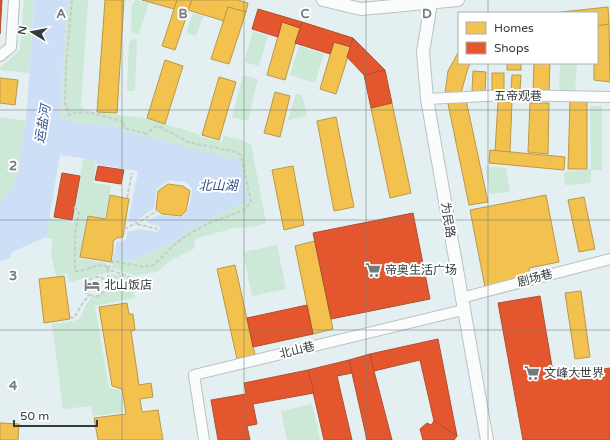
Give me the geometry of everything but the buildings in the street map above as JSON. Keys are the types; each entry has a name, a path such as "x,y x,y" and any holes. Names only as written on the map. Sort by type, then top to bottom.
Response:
{"street":[{"path":"0,56 11,47 14,0"},
{"path":"323,0 362,9 432,1 458,0"},
{"name":"为民路","path":"432,1 423,52 427,99 487,440"},
{"name":"五帝观巷","path":"427,99 508,95 610,97"},
{"name":"剧场巷","path":"462,304 610,259"},
{"name":"北山巷","path":"204,440 194,375 462,304"}],"path":[{"path":"72,0 66,64 65,103 69,115 80,111 89,112 124,122 124,128 146,134 158,126 188,142 236,152 241,155 251,202 244,210 209,223 190,233 175,244 154,265 143,267 113,262 108,269 108,284 103,294 95,297 85,292 85,285 88,280 96,277 101,277 108,284"},
{"path":"127,198 132,173"},
{"path":"74,207 79,213 75,233 75,271 82,271 99,264 135,279"},
{"path":"124,229 148,218 158,210"},
{"path":"136,224 158,229"},
{"path":"70,317 74,318 90,294"}],"green space":[{"path":"24,0 34,0 29,73 0,70 0,68 20,50"},
{"path":"67,0 88,0 81,107 92,112 145,118 198,134 201,137 222,142 224,136 242,140 251,144 266,223 252,227 234,228 198,238 194,242 195,248 170,261 158,271 136,276 112,268 113,258 133,261 142,255 159,250 192,228 247,201 123,131 121,127 79,123 60,118"},
{"path":"136,0 149,3 139,34 131,32 132,4"},
{"path":"193,13 203,16 196,36 186,33"},
{"path":"253,31 268,36 259,66 244,62"},
{"path":"133,39 136,40 137,43 135,91 127,91 129,42"},
{"path":"299,46 324,54 315,83 290,75"},
{"path":"560,64 577,64 575,92 559,91"},
{"path":"243,75 258,79 248,121 232,117"},
{"path":"296,94 302,95 307,116 288,120"},
{"path":"590,106 602,106 602,170 591,170 591,183 565,185 564,172 591,169"},
{"path":"0,117 25,121 19,169 14,185 0,203"},
{"path":"83,159 94,160 96,166 93,183 111,186 105,218 87,215 80,259 106,263 111,272 69,282 67,273 56,276 51,253 53,239 46,238 49,218 73,222"},
{"path":"485,166 506,168 510,192 490,194"},
{"path":"277,245 286,289 252,296 243,252"},
{"path":"111,274 128,277 132,281 135,298 95,306 109,388 120,390 123,412 93,416 91,406 63,409 52,324 74,321 80,318 87,303 92,297 104,293"},
{"path":"312,404 320,440 287,440 281,411"}],"water":[{"name":"北山湖","path":"34,0 67,0 60,118 79,123 121,127 123,131 240,161 247,201 192,228 159,250 142,255 133,261 113,258 116,242 126,240 127,232 139,229 157,232 160,229 159,226 147,223 147,221 158,215 181,217 184,215 190,205 192,189 186,182 168,180 156,190 154,208 135,222 128,222 138,171 97,164 94,160 60,155 46,237 12,252 10,258 0,262 0,203 14,185 19,169 27,110"}],"place":[{"name":"帝奥生活广场","path":"373,270"},
{"name":"北山饭店","path":"92,285"},
{"name":"文峰大世界","path":"532,373"}],"water label":[{"name":"运盐河","path":"42,124"}]}
